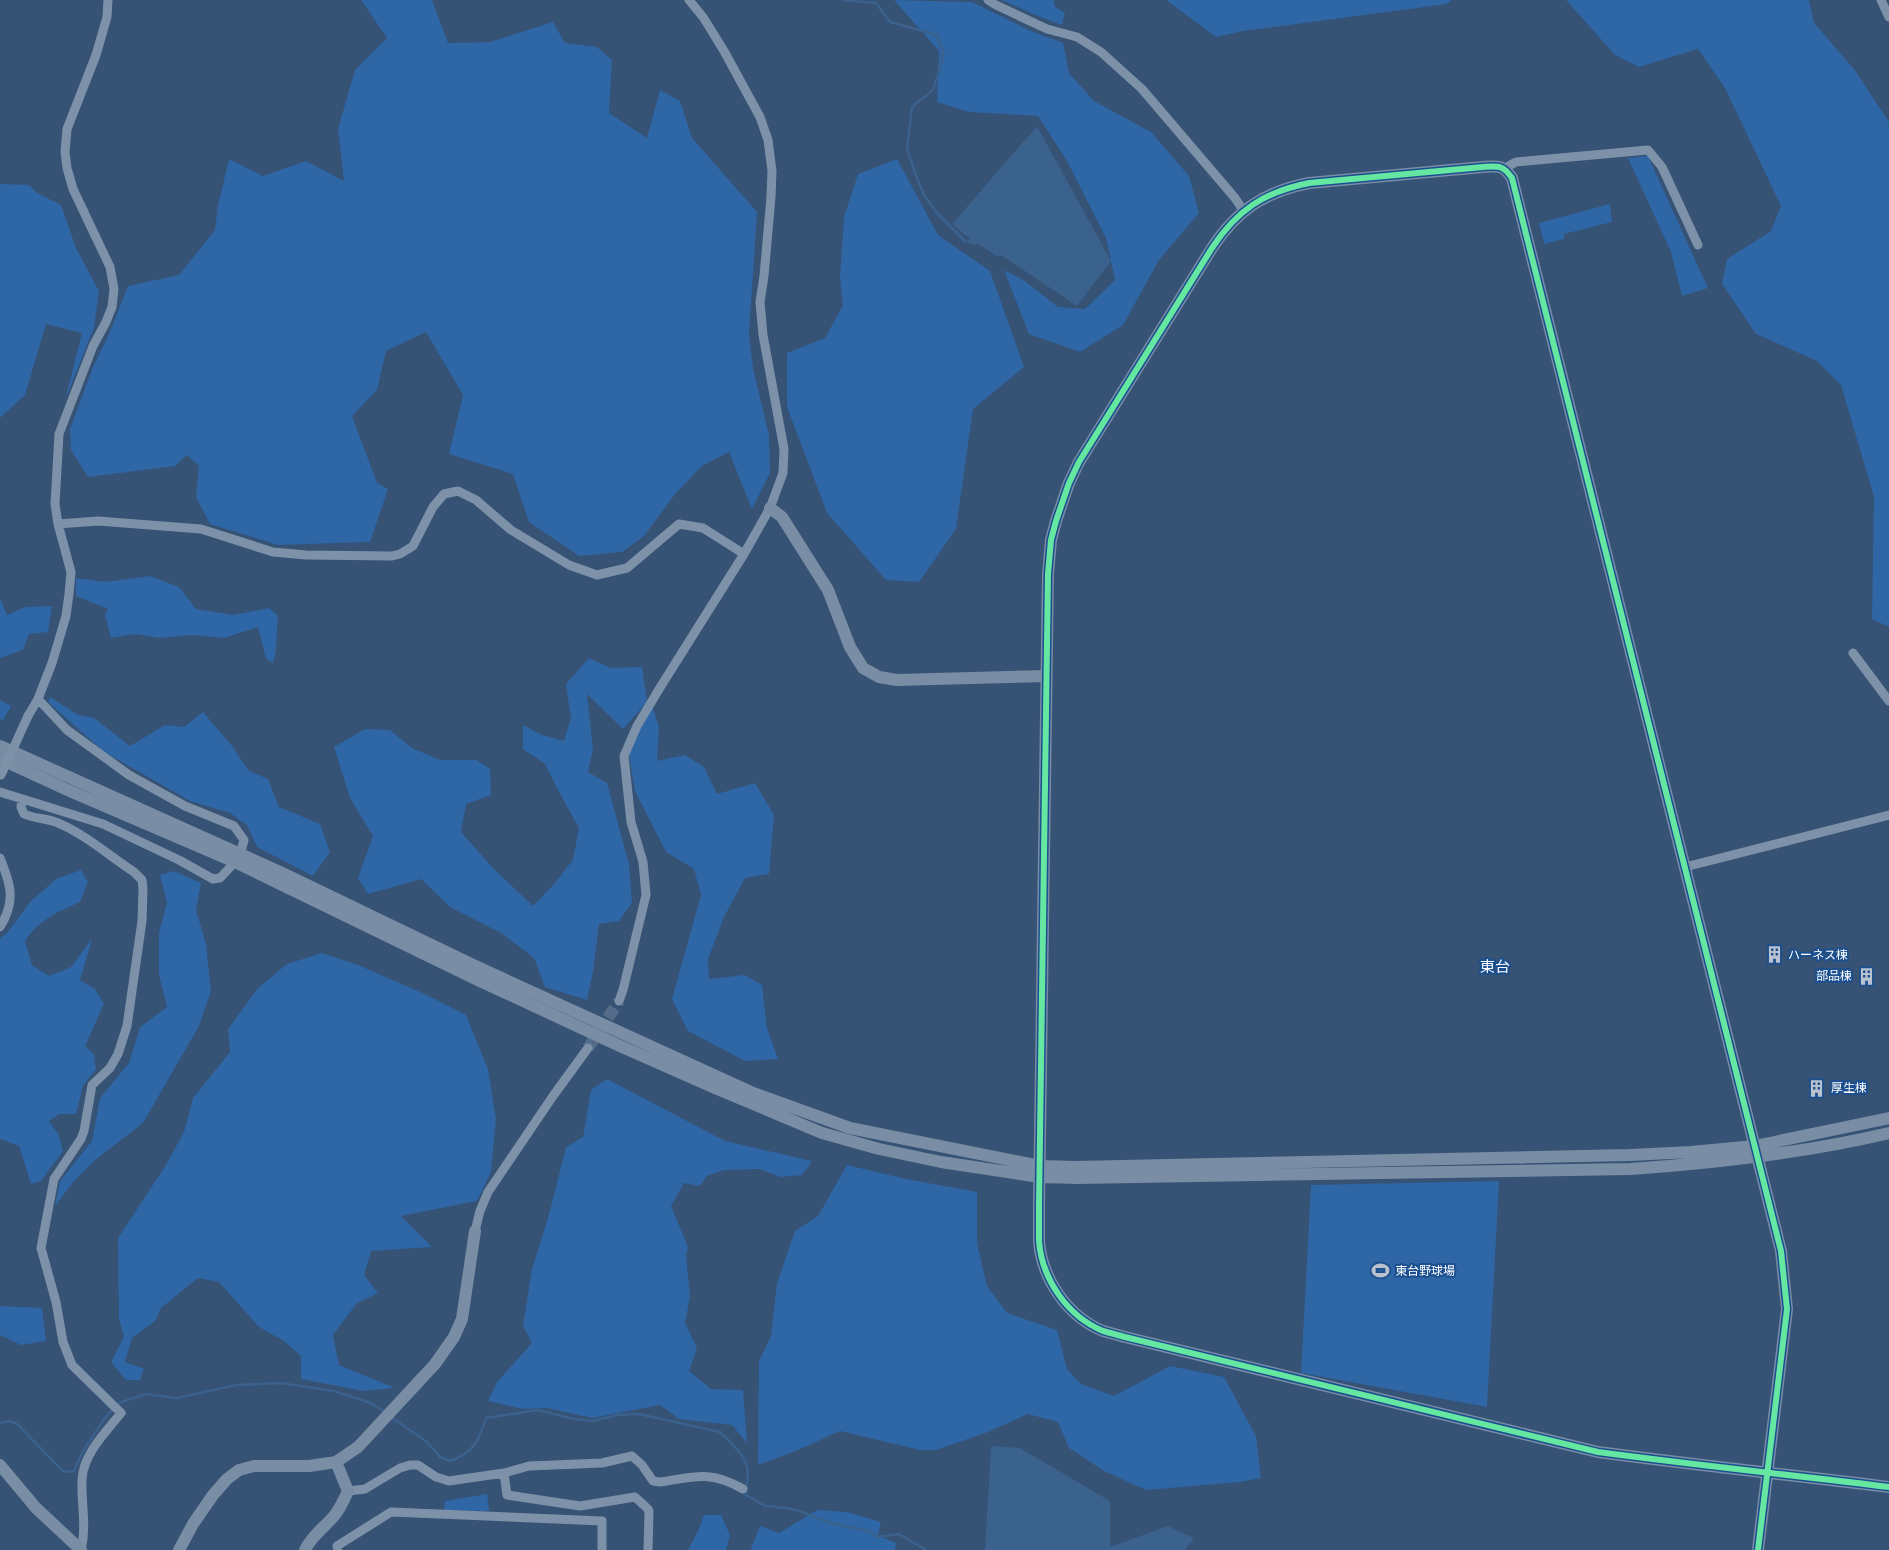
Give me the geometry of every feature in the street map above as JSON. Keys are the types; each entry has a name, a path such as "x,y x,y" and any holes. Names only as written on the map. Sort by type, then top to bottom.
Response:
{"street":[{"path":"72,792 0,773 38,699 52,663 66,616 71,572 58,524 55,504 59,434 93,346 112,306 114,289 110,267 73,189 65,152 67,129 96,56 107,17 108,0"},
{"path":"619,1001 646,895 643,862 630,822 624,756 637,726 744,554 770,508 783,472 784,450 763,335 760,302 771,197 772,171 768,140 760,117 724,51 704,17 689,0"},
{"path":"988,0 996,6 1047,29 1077,37 1101,52 1142,89 1244,210"},
{"path":"1881,0 1889,17"},
{"path":"1505,168 1516,162 1648,150 1662,167 1698,245"},
{"path":"1758,1550 1768,1472 1787,1309 1781,1252 1512,178 1505,168 1497,166 1309,184 1268,195 1244,210 1223,230 1083,455 1069,483 1056,521 1050,549 1046,676 1039,1241 1046,1273 1053,1287 1074,1312 1103,1330 1598,1452 1768,1472 1889,1487"},
{"path":"58,524 98,521 201,528 273,552 392,556 414,546 433,507 444,494 458,491 476,500 511,530 569,565 597,576 627,568 679,524 703,528 744,554"},
{"path":"770,508 782,517 828,590 850,647 863,668 879,677 897,680 1046,676"},
{"path":"1853,654 1889,700"},
{"path":"0,792 103,824 179,860 213,879 220,878 237,858 244,840 234,826 185,806 129,775 67,730 38,699"},
{"path":"0,739 471,977 715,1088 822,1133 879,1150 941,1162 1040,1172 1151,1178 1630,1169 1691,1165 1757,1152 1889,1133"},
{"path":"0,746 84,783"},
{"path":"0,758 72,792 237,858"},
{"path":"0,1465 36,1508 81,1550 84,1538 82,1478 86,1462 96,1444 121,1414 72,1365 63,1342 56,1302 41,1248 54,1179 81,1139 92,1085 110,1068 118,1054 127,1026 138,957 143,888 142,880 134,872 75,832 57,822 30,817 24,814 21,807 22,799"},
{"path":"1684,867 1889,814"},
{"path":"0,858 9,879 11,895 9,911 0,927"},
{"path":"179,1550 193,1524 227,1478 239,1470 254,1466 309,1466 336,1462 358,1447 435,1364 454,1337 462,1319 475,1231 480,1211 488,1192 588,1048"},
{"path":"1757,1152 1889,1118"},
{"path":"348,1491 365,1489 400,1468 410,1465 418,1466 436,1477 449,1481 504,1473 530,1466 602,1463 632,1456 642,1465 653,1480 660,1482 711,1476 733,1483 743,1489"},
{"path":"306,1550 313,1536 341,1507 348,1491 336,1462"},
{"path":"504,1473 508,1495 580,1506 635,1497 649,1512 648,1550"},
{"path":"338,1550 337,1546 391,1512 602,1521 602,1550"}],"shaded area":[{"path":"361,0 432,0 448,43 490,42 553,22 565,43 597,47 612,60 609,113 647,138 660,90 680,101 692,138 757,212 749,335 753,368 769,435 770,473 752,509 729,452 702,466 676,493 644,536 622,552 579,556 529,522 513,474 449,454 463,395 426,332 386,351 377,390 352,416 377,483 388,489 370,542 278,545 210,524 196,497 199,466 187,455 175,466 88,477 71,450 70,429 93,367 110,332 128,286 179,275 215,230 218,205 229,159 263,176 306,161 344,181 338,129 355,70 387,38"},
{"path":"894,0 972,2 1031,31 1063,43 1069,73 1094,101 1151,132 1189,176 1199,213 1159,260 1123,325 1080,352 1029,334 1004,270 1025,281 1058,307 1085,309 1115,280 1106,238 1067,161 1038,116 969,112 937,102 939,51"},
{"path":"1002,0 1054,0 1054,6 1065,13 1062,25 1040,17"},
{"path":"1166,0 1452,0 1447,4 1243,31 1216,37"},
{"path":"1566,0 1809,0 1814,23 1854,69 1889,122 1889,627 1872,619 1874,497 1841,385 1817,361 1756,334 1722,284 1727,259 1771,231 1781,206 1725,88 1698,49 1639,67 1615,55"},
{"path":"1037,126 1111,261 1077,306 1001,255 998,257 977,243 976,245 966,242 970,239 952,224"},
{"path":"1648,156 1708,288 1682,296 1671,252 1628,158"},
{"path":"897,159 938,235 990,271 1024,367 973,409 956,529 919,582 886,580 827,513 787,407 787,353 825,338 843,305 840,278 844,217 858,174"},
{"path":"0,184 29,185 37,193 61,205 76,248 99,291 94,328 65,400 82,333 46,324 25,395 0,418"},
{"path":"1610,204 1612,222 1564,234 1564,239 1544,244 1539,223"},
{"path":"150,576 179,587 196,609 234,615 269,608 278,616 273,663 266,659 258,627 224,638 191,635 161,638 134,634 111,638 105,615 108,609 76,596 76,578 105,582"},
{"path":"0,598 7,615 25,607 52,606 48,632 29,634 23,650 0,658"},
{"path":"589,658 611,668 642,667 647,702 623,729 587,694 593,749 588,772 607,783 629,864 632,903 619,921 599,924 593,972 587,1000 545,987 534,958 501,933 450,907 421,879 368,894 358,878 373,836 350,798 334,747 365,729 390,730 412,748 440,760 477,760 490,769 491,795 466,804 461,832 493,868 533,906 573,860 579,828 545,764 523,749 523,725 542,735 564,741 571,718 566,684"},
{"path":"50,697 78,715 94,718 130,746 165,725 184,727 203,712 232,746 249,771 268,779 279,807 320,824 330,852 313,876 257,847 247,825 230,813 190,801 103,751 48,702"},
{"path":"0,700 11,706 3,720 0,719"},
{"path":"652,705 659,727 657,761 685,755 704,767 717,794 755,783 774,815 769,874 745,878 724,917 708,959 709,979 745,975 762,985 767,1028 778,1059 745,1061 688,1031 672,999 701,895 694,869 666,852 635,791 628,749"},
{"path":"81,870 88,882 80,902 56,913 43,922 25,941 32,965 49,976 71,967 92,939 80,980 95,989 104,1004 85,1046 94,1054 96,1069 83,1086 76,1114 59,1114 49,1121 59,1135 63,1151 41,1181 31,1184 19,1146 0,1139 0,938 7,933 30,902 56,879"},
{"path":"174,871 201,883 196,910 206,944 211,991 199,1026 143,1123 94,1161 74,1181 55,1206 60,1181 92,1141 100,1098 129,1063 140,1027 167,1007 159,975 159,932 167,903 160,875"},
{"path":"322,953 358,965 427,995 466,1015 488,1069 496,1119 491,1172 477,1201 401,1216 432,1247 371,1251 364,1275 378,1293 357,1303 333,1335 339,1365 395,1388 363,1391 301,1379 301,1356 284,1341 259,1327 219,1282 198,1278 161,1308 155,1321 132,1338 125,1362 144,1369 140,1380 126,1380 111,1362 124,1337 119,1319 118,1238 166,1165 184,1132 193,1098 230,1052 228,1029 258,988 287,964"},
{"path":"607,1079 725,1141 812,1161 802,1175 781,1177 759,1169 724,1170 707,1176 700,1186 684,1183 671,1206 688,1247 686,1256 690,1296 685,1323 697,1348 689,1371 711,1389 743,1390 747,1443 732,1425 679,1419 660,1405 592,1418 547,1408 523,1409 488,1401 497,1382 532,1343 523,1326 532,1269 550,1211 566,1147 583,1137 591,1090"},
{"path":"847,1165 906,1179 977,1192 977,1243 987,1286 1007,1313 1057,1330 1067,1369 1081,1384 1114,1396 1170,1366 1224,1377 1256,1436 1261,1478 1240,1482 1146,1490 1104,1471 1069,1448 1058,1422 1028,1414 988,1432 936,1450 920,1450 840,1431 796,1451 758,1465 759,1361 771,1336 777,1283 795,1231 818,1216"},
{"path":"1499,1181 1487,1407 1301,1373 1311,1185"},
{"path":"0,1306 42,1308 46,1341 21,1345 0,1335"},
{"path":"991,1446 1020,1448 1110,1501 1110,1547 1168,1526 1194,1538 1185,1550 985,1550"},
{"path":"487,1494 489,1511 444,1510 445,1501"},
{"path":"817,1510 847,1512 881,1522 878,1535 896,1543 895,1550 749,1550 760,1526 779,1533"},
{"path":"704,1515 721,1515 730,1535 726,1550 688,1550"}],"waterway":[{"path":"843,0 876,3 890,22 937,35 943,53 942,61 933,90 912,107 907,149 924,195 937,213 966,242"},
{"path":"0,1423 10,1421 17,1424 64,1472 74,1471 83,1451 105,1418 119,1403 145,1394 177,1398 236,1385 280,1383 334,1391 371,1403 385,1412"},
{"path":"391,1417 427,1442 440,1457 450,1461 470,1450 478,1439 486,1418 538,1410 574,1419 593,1421 617,1415 639,1414 720,1432 743,1457 748,1474 746,1495 765,1506 800,1511 828,1522 871,1532 877,1537 899,1534 926,1550"}],"tunnel":[{"path":"588,1048 619,1001"}],"cycle path":[{"path":"1758,1550 1787,1309 1781,1251 1512,178 1500,167 1493,166 1309,183 1265,198 1242,213 1231,223 1212,248 1079,462 1069,483 1051,540 1048,574 1039,1206 1041,1255 1051,1282 1059,1295 1078,1316 1103,1331 1125,1337 1598,1452 1707,1466 1744,1470 1780,1474 1816,1478 1889,1487"}],"place":[{"name":"ハーネス棟","path":"1774,955"},
{"name":"部品棟","path":"1866,976"},
{"name":"厚生棟","path":"1817,1088"},
{"name":"東台野球場","path":"1381,1271"}],"district":[{"name":"東台","path":"1495,967"}]}
